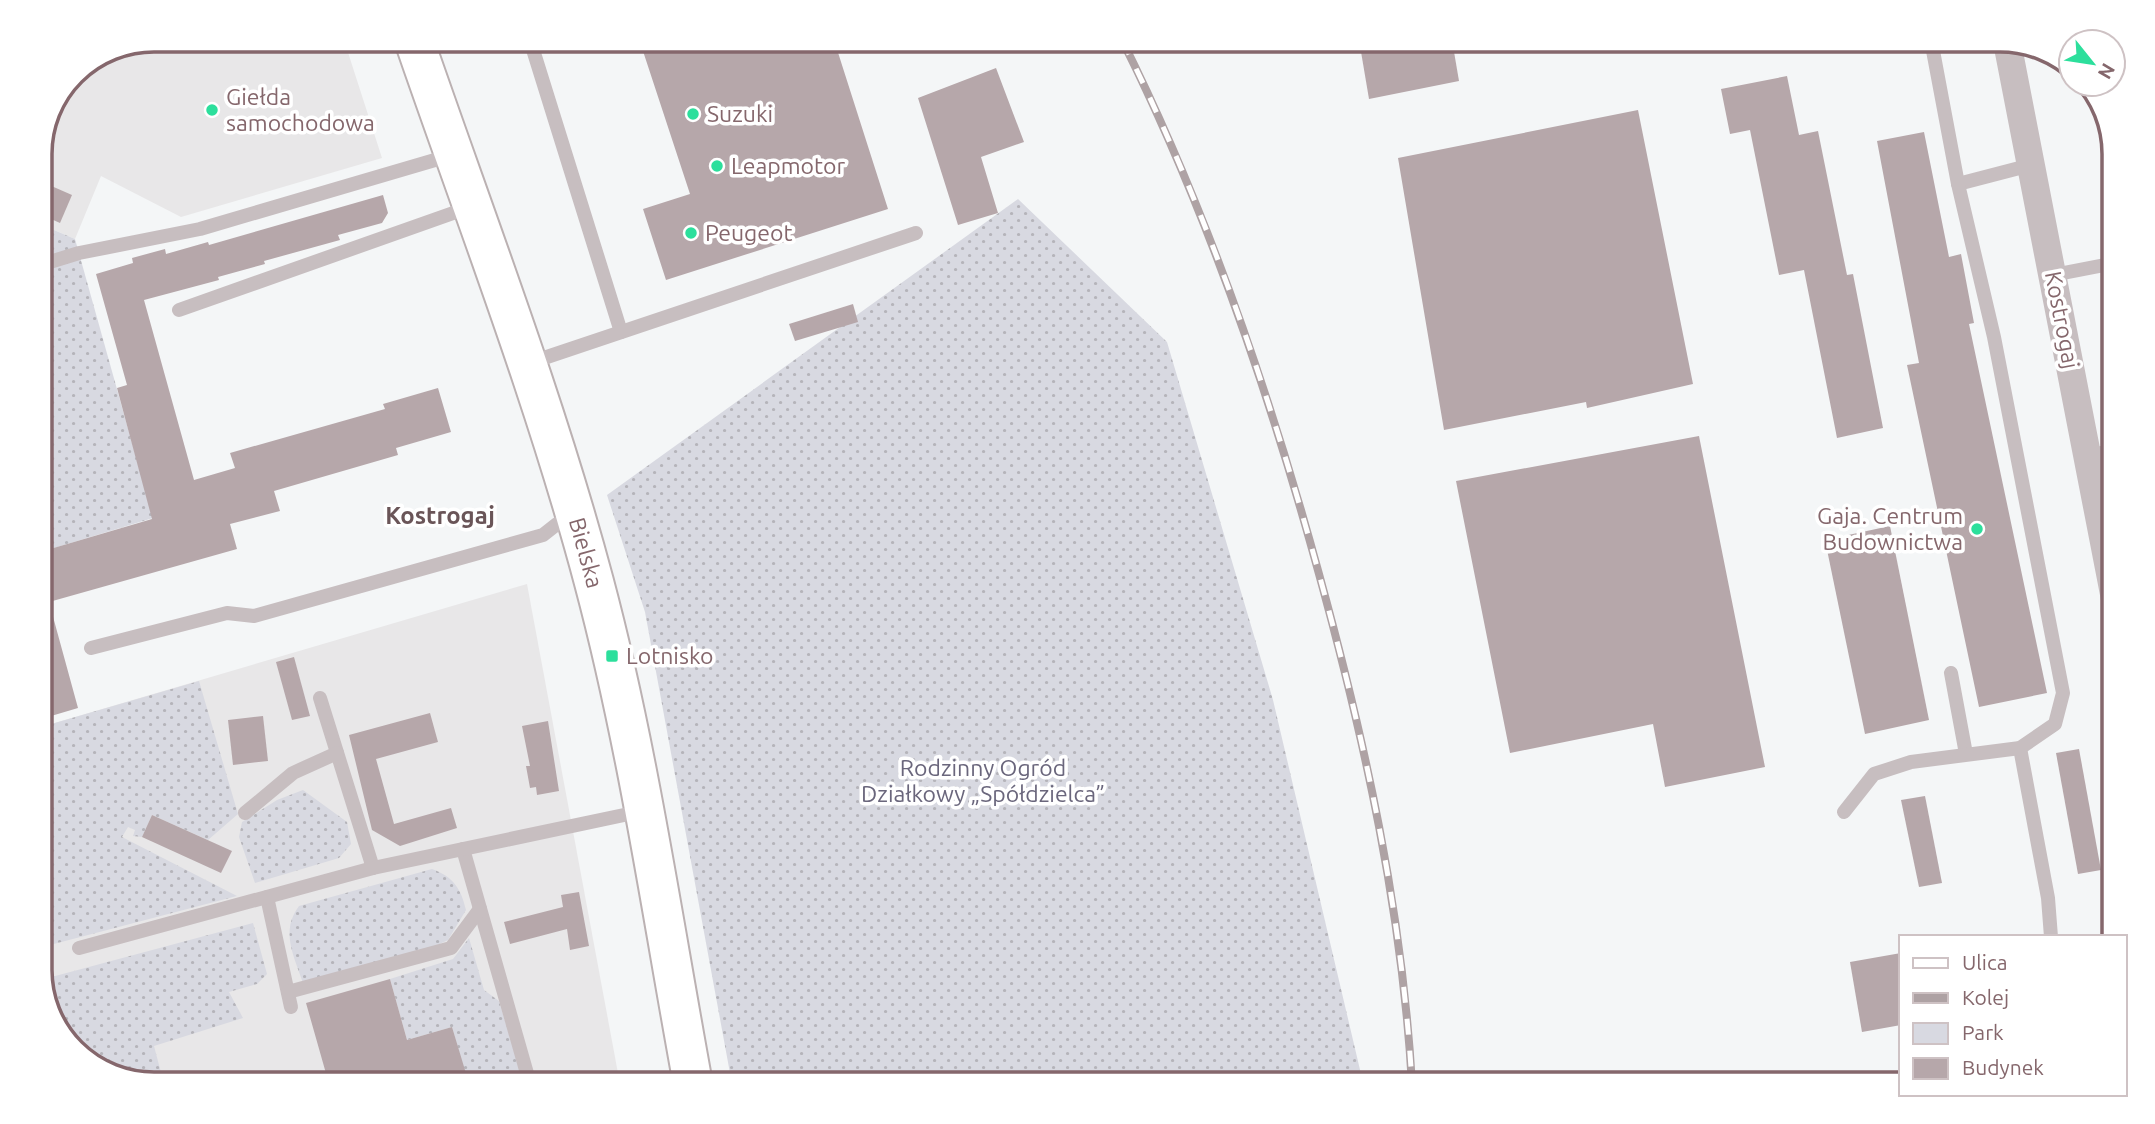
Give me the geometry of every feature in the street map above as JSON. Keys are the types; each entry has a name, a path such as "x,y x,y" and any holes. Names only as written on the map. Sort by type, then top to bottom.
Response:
{"main road":[{"name":"Bielska","path":"419,52 457,154 527,363 575,518 612,656 644,811 691,1072"}],"street":[{"name":"Kostrogaj","path":"2009,53 2102,525"}],"lane":[{"path":"534,52 621,332"},
{"path":"1844,813 1874,774 1910,762 2020,748 2055,724 2063,693 1994,337 1958,184 1933,52"},
{"path":"53,261 79,253 200,229 457,154"},
{"path":"1958,184 2031,165"},
{"path":"179,310 474,206"},
{"path":"527,363 916,233"},
{"path":"2053,275 2102,266"},
{"path":"2087,456 2102,453"},
{"path":"91,648 227,613 254,616 543,535 557,524 575,518"},
{"path":"1951,673 1966,754"},
{"path":"320,698 373,868"},
{"path":"2020,748 2048,898 2051,935"},
{"path":"245,813 293,773 337,753"},
{"path":"79,948 373,868 644,811"},
{"path":"463,849 527,1072"},
{"path":"267,897 290,999 451,948 480,909"}],"shaded area":[{"name":"Giełda samochodowa","path":"154,52 348,52 382,158 181,217 101,176 75,239 53,230 53,148 56,128 63,109 74,92 103,66 135,54"},
{"path":"527,584 618,1072 154,1072 128,1068 109,1061 78,1037 63,1015 54,989 53,723"}],"green space":[{"name":"Rodzinny Ogród Działkowy „Spółdzielca”","path":"1018,199 1167,342 1273,700 1361,1072 730,1072 645,612 607,495"},
{"path":"53,230 75,239 153,518 53,548"},
{"path":"199,681 238,814 208,840 152,815 142,837 133,836 135,830 128,827 122,837 237,896 53,944 53,724"},
{"path":"303,790 347,822 351,844 339,858 255,883 239,837 242,822 277,800"},
{"path":"432,869 446,876 455,885 466,910 448,940 429,949 303,983 290,944 290,925 299,906"},
{"path":"253,923 267,974 257,984 229,992 243,1018 154,1046 161,1072 128,1068 109,1061 87,1046 63,1015 54,989 53,977"},
{"path":"469,938 484,990 499,1001 520,1072 465,1072 452,1027 407,1040 390,979 453,959"}],"building":[{"path":"643,52 838,52 888,209 666,280 643,209 690,194"},
{"path":"1361,52 1454,52 1459,81 1369,99"},
{"path":"996,68 1024,142 981,157 998,213 958,225 918,98"},
{"path":"1787,76 1799,135 1818,131 1847,275 1853,274 1883,428 1837,438 1804,270 1779,275 1750,130 1730,134 1721,89"},
{"path":"1638,110 1693,384 1587,408 1586,402 1444,430 1398,158"},
{"name":"Gaja. Centrum Budownictwa","path":"1924,132 1949,257 1961,254 1974,323 1969,324 2047,693 1979,707 1907,365 1919,363 1877,141"},
{"path":"53,187 72,195 60,223 53,220"},
{"path":"383,195 388,213 382,223 338,235 340,240 264,261 265,264 218,277 219,280 144,300 194,480 235,468 230,453 385,409 383,404 438,388 451,432 396,448 398,455 274,491 280,511 230,524 237,549 53,601 53,548 152,519 117,388 127,385 96,274 133,263 132,258 165,249 166,254 208,242 209,245"},
{"path":"853,304 858,322 795,341 789,324"},
{"path":"1699,436 1765,767 1665,787 1653,724 1510,753 1456,481"},
{"path":"1890,526 1929,720 1865,734 1825,540"},
{"path":"53,617 78,708 53,715"},
{"path":"294,657 310,716 292,720 276,662"},
{"path":"430,713 438,742 376,759 394,824 451,808 457,828 400,846 372,830 349,735"},
{"path":"263,716 268,761 233,765 228,720"},
{"path":"548,721 559,791 537,795 536,787 530,788 526,766 530,766 522,726"},
{"path":"2079,749 2101,870 2078,874 2056,753"},
{"path":"1925,796 1942,883 1919,887 1901,800"},
{"path":"152,815 232,851 221,873 142,837"},
{"path":"579,892 589,946 570,950 567,929 510,944 504,922 563,907 561,895"},
{"path":"1899,953 1899,1025 1862,1032 1850,962"},
{"path":"390,979 407,1040 452,1027 466,1072 326,1072 306,1003"}],"railway":[{"path":"1128,52 1209,235 1257,369 1300,505 1352,700 1379,826 1400,954 1411,1072"}],"place":[{"name":"Giełda samochodowa","path":"212,110"},
{"name":"Suzuki","path":"693,114"},
{"name":"Leapmotor","path":"717,166"},
{"name":"Peugeot","path":"691,233"},
{"name":"Gaja. Centrum Budownictwa","path":"1977,529"},
{"name":"Lotnisko","path":"612,656"}],"district":[{"name":"Kostrogaj","path":"440,516"}]}
